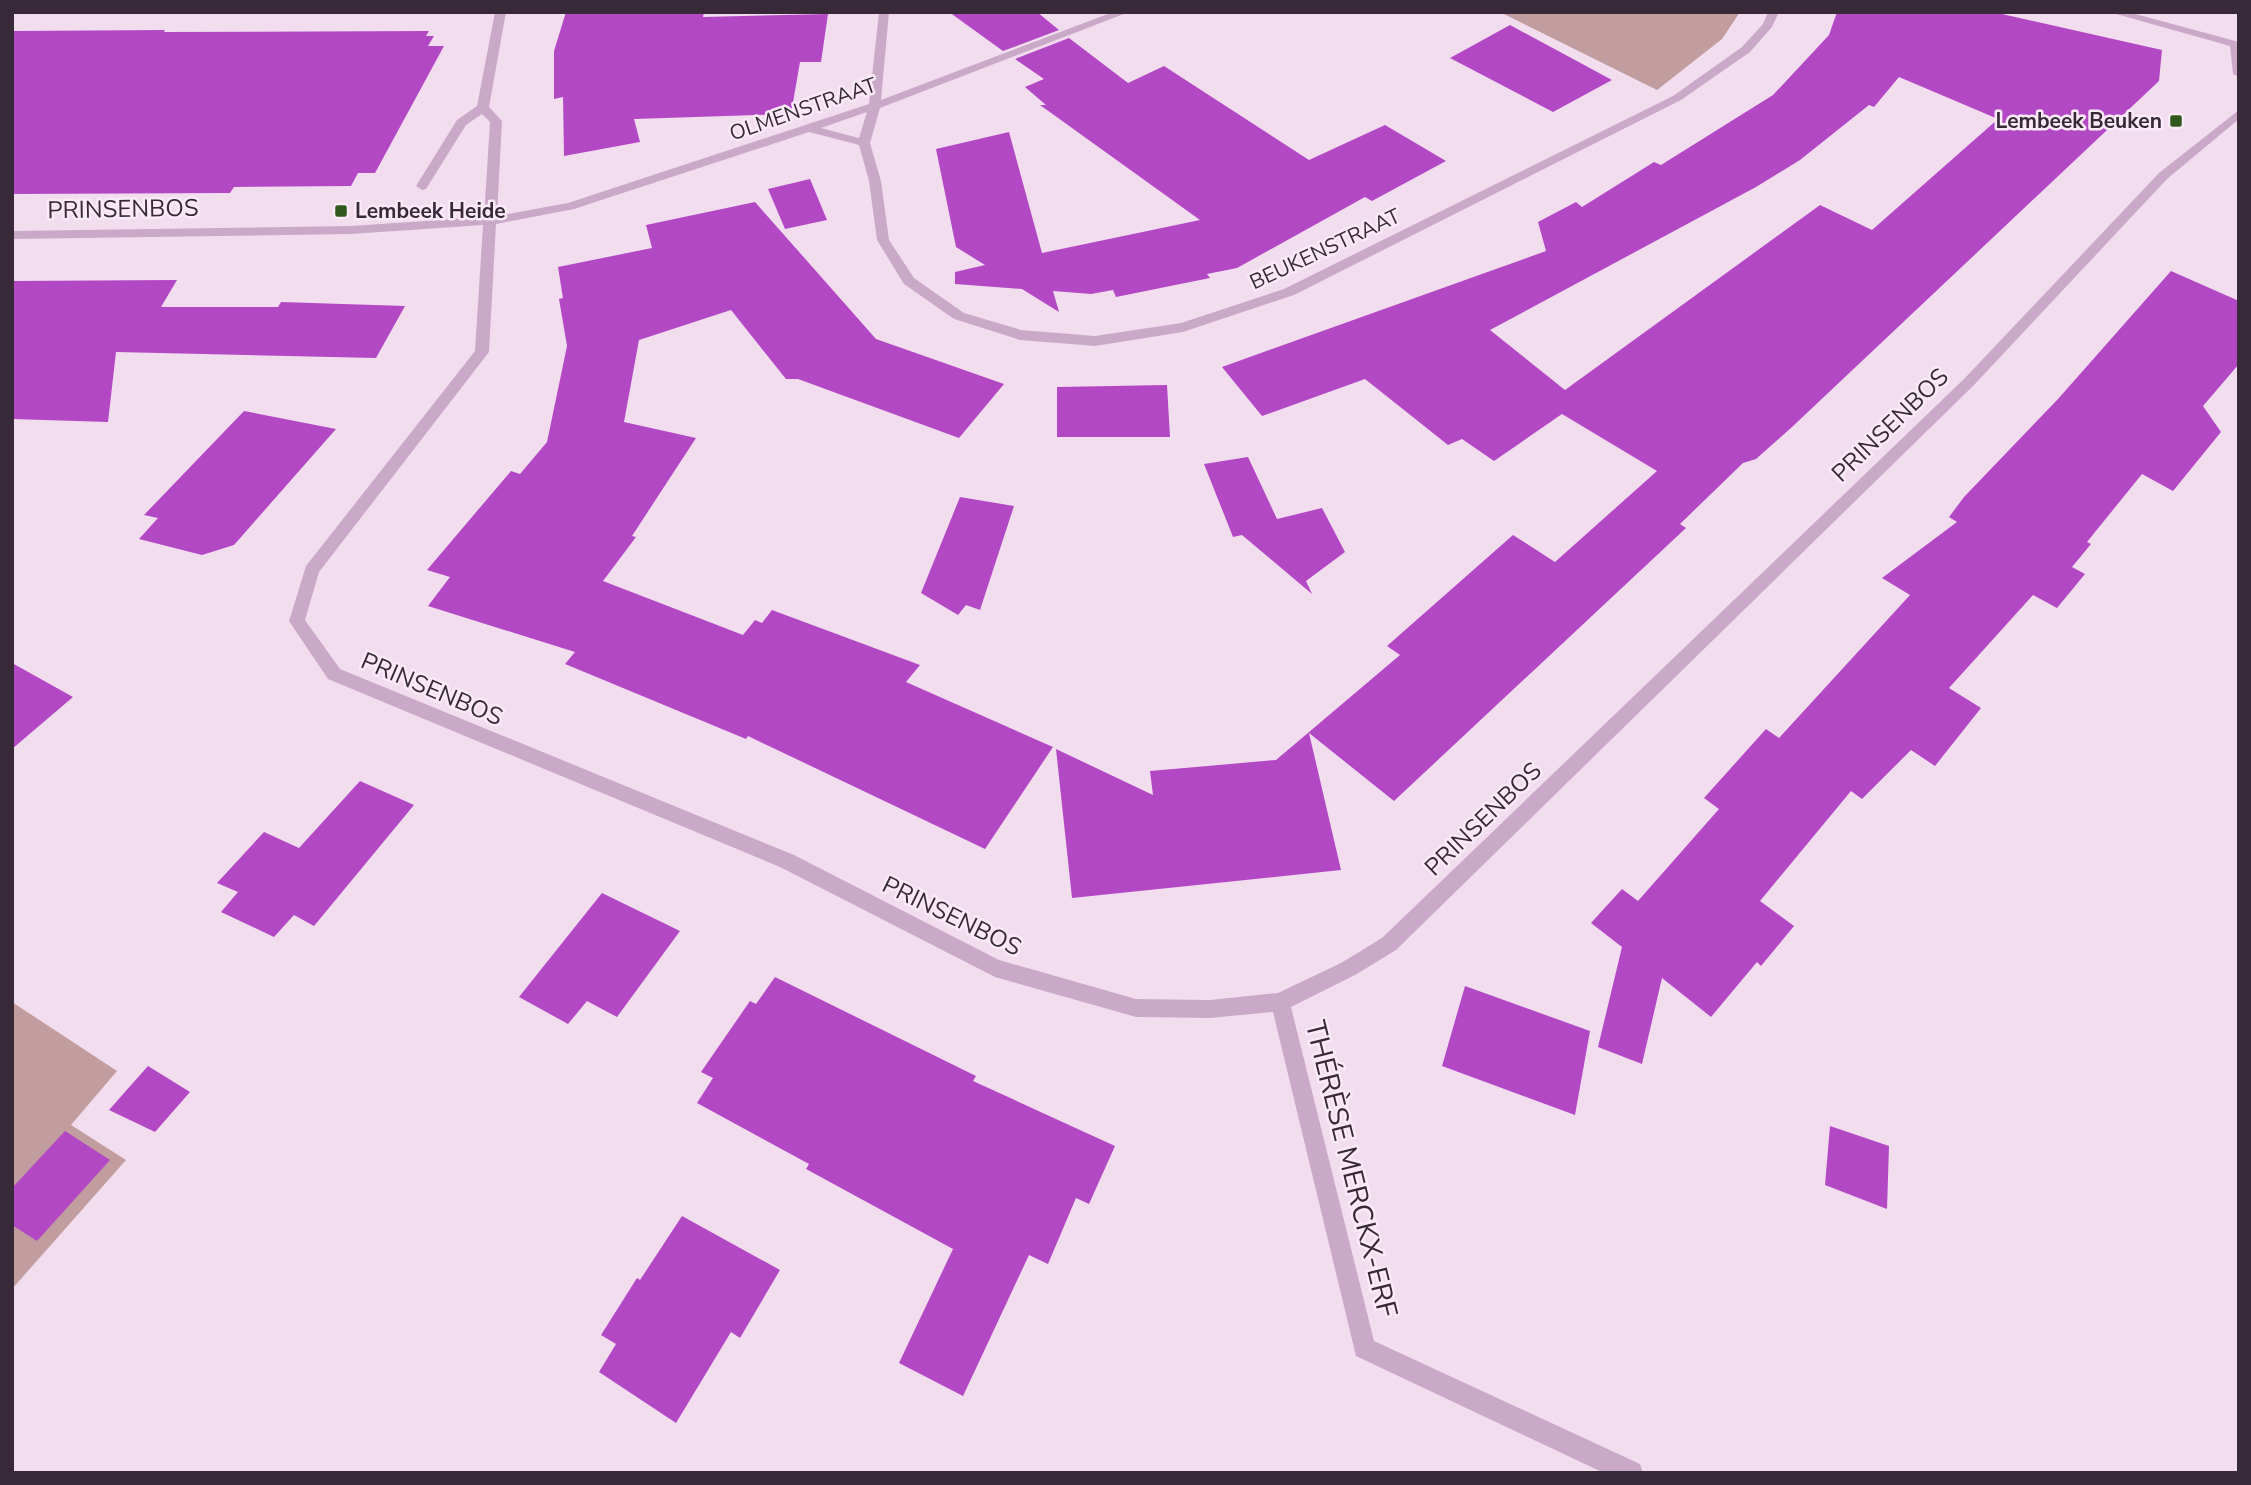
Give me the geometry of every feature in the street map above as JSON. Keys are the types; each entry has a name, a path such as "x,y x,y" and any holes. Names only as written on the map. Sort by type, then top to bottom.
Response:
{"street":[{"path":"422,186 460,123 483,108 501,12"},
{"path":"809,128 864,143 875,106 884,12"},
{"name":"OLMENSTRAAT","path":"489,221 570,206 617,193 875,106 1124,12"},
{"name":"BEUKENSTRAAT","path":"864,143 875,181 883,240 909,281 959,316 1020,335 1095,341 1183,327 1289,292 1677,98 1733,62 1771,22 1774,12"},
{"path":"2114,12 2237,45 2239,74"},
{"path":"483,108 496,121 489,221"},
{"name":"PRINSENBOS","path":"12,235 351,230 489,221 482,352 312,570 297,621 334,674 787,861 995,968 1136,1008 1210,1009 1280,1002 1348,969 1390,944 1969,382 2163,176 2239,113"},
{"name":"THÉRÈSE MERCKX-ERF","path":"1280,1002 1364,1348 1631,1473"}],"shaded area":[{"path":"1500,12 1740,12 1722,39 1657,90"},
{"path":"12,1002 117,1071 71,1125 126,1160 12,1289"}],"building":[{"path":"566,12 704,12 703,17 828,14 821,62 800,62 791,114 634,119 640,142 564,156 563,97 554,99 554,51"},
{"path":"949,12 1037,12 1059,30 1003,51"},
{"path":"1837,12 1993,12 2162,50 2159,81 1792,427 1756,459 1743,463 1680,524 1686,528 1394,801 1309,733 1341,870 1072,898 1056,749 1153,795 1150,771 1276,760 1400,655 1387,646 1513,535 1555,562 1657,471 1562,414 1494,461 1462,439 1448,445 1365,379 1262,416 1222,367 1546,251 1538,222 1576,202 1582,207 1654,162 1661,165 1773,95 1829,35","holes":["1899,77 1998,119 1872,230 1820,205 1565,390 1490,330 1756,187 1800,160 1869,105 1874,107"]},
{"path":"1510,25 1612,80 1553,112 1450,58"},
{"path":"165,30 164,32 429,31 426,36 434,36 428,46 444,46 375,173 358,173 351,186 234,187 230,193 12,194 12,31"},
{"path":"1069,38 1128,83 1164,66 1309,160 1385,125 1446,161 1372,201 1365,197 1237,268 1207,274 1210,278 1116,297 1113,290 1091,294 1053,291 1059,312 1022,289 955,284 955,272 985,265 956,247 936,149 1009,132 1042,253 1200,220 1040,105 1046,105 1025,87 1044,79 1015,59"},
{"path":"810,179 827,220 785,229 768,189"},
{"path":"755,202 876,339 1004,384 959,438 798,379 786,379 731,310 639,340 624,422 696,438 632,536 636,537 603,581 743,635 755,620 762,623 772,610 920,665 906,682 1053,747 985,849 748,736 746,739 565,664 575,652 428,606 450,577 427,570 511,471 520,474 547,442 567,346 559,299 563,298 558,267 652,248 646,225"},
{"path":"2171,271 2239,301 2239,364 2203,406 2221,432 2173,491 2142,474 2087,542 2091,544 2072,567 2085,574 2057,608 2033,595 1949,688 1981,708 1935,766 1911,750 1862,799 1851,791 1760,901 1794,926 1761,966 1757,962 1711,1017 1662,978 1642,1064 1598,1047 1622,947 1591,923 1622,889 1638,901 1719,809 1704,798 1766,729 1779,738 1910,595 1882,578 1957,522 1949,517 1964,497 2058,399"},
{"path":"177,280 161,307 278,307 281,302 405,306 376,358 116,352 108,422 12,419 12,281"},
{"path":"1167,385 1170,437 1057,437 1057,387"},
{"path":"244,411 336,429 234,545 202,555 139,539 158,518 144,515"},
{"path":"1248,457 1277,519 1322,508 1345,552 1306,581 1312,594 1242,535 1233,537 1204,464"},
{"path":"960,497 1014,506 980,610 966,605 958,615 921,593"},
{"path":"12,663 73,697 12,749"},
{"path":"360,781 414,805 314,926 294,915 274,937 221,912 238,892 217,883 264,832 299,848"},
{"path":"602,893 680,931 617,1017 587,1001 568,1024 519,997"},
{"path":"775,977 976,1076 973,1081 1115,1146 1089,1204 1076,1198 1048,1264 1029,1255 963,1396 899,1363 953,1249 806,1169 809,1164 697,1103 713,1078 701,1072 750,1001 756,1004"},
{"path":"1465,986 1590,1031 1575,1115 1442,1066"},
{"path":"148,1066 190,1092 155,1132 109,1110"},
{"path":"1830,1126 1889,1146 1887,1209 1825,1185"},
{"path":"65,1131 110,1160 37,1241 12,1225 12,1188"},
{"path":"682,1216 780,1270 740,1338 731,1332 676,1423 599,1372 616,1344 601,1335 637,1278 640,1280"}],"place":[{"name":"Lembeek Beuken","path":"2176,121"},
{"name":"Lembeek Heide","path":"341,211"}]}
